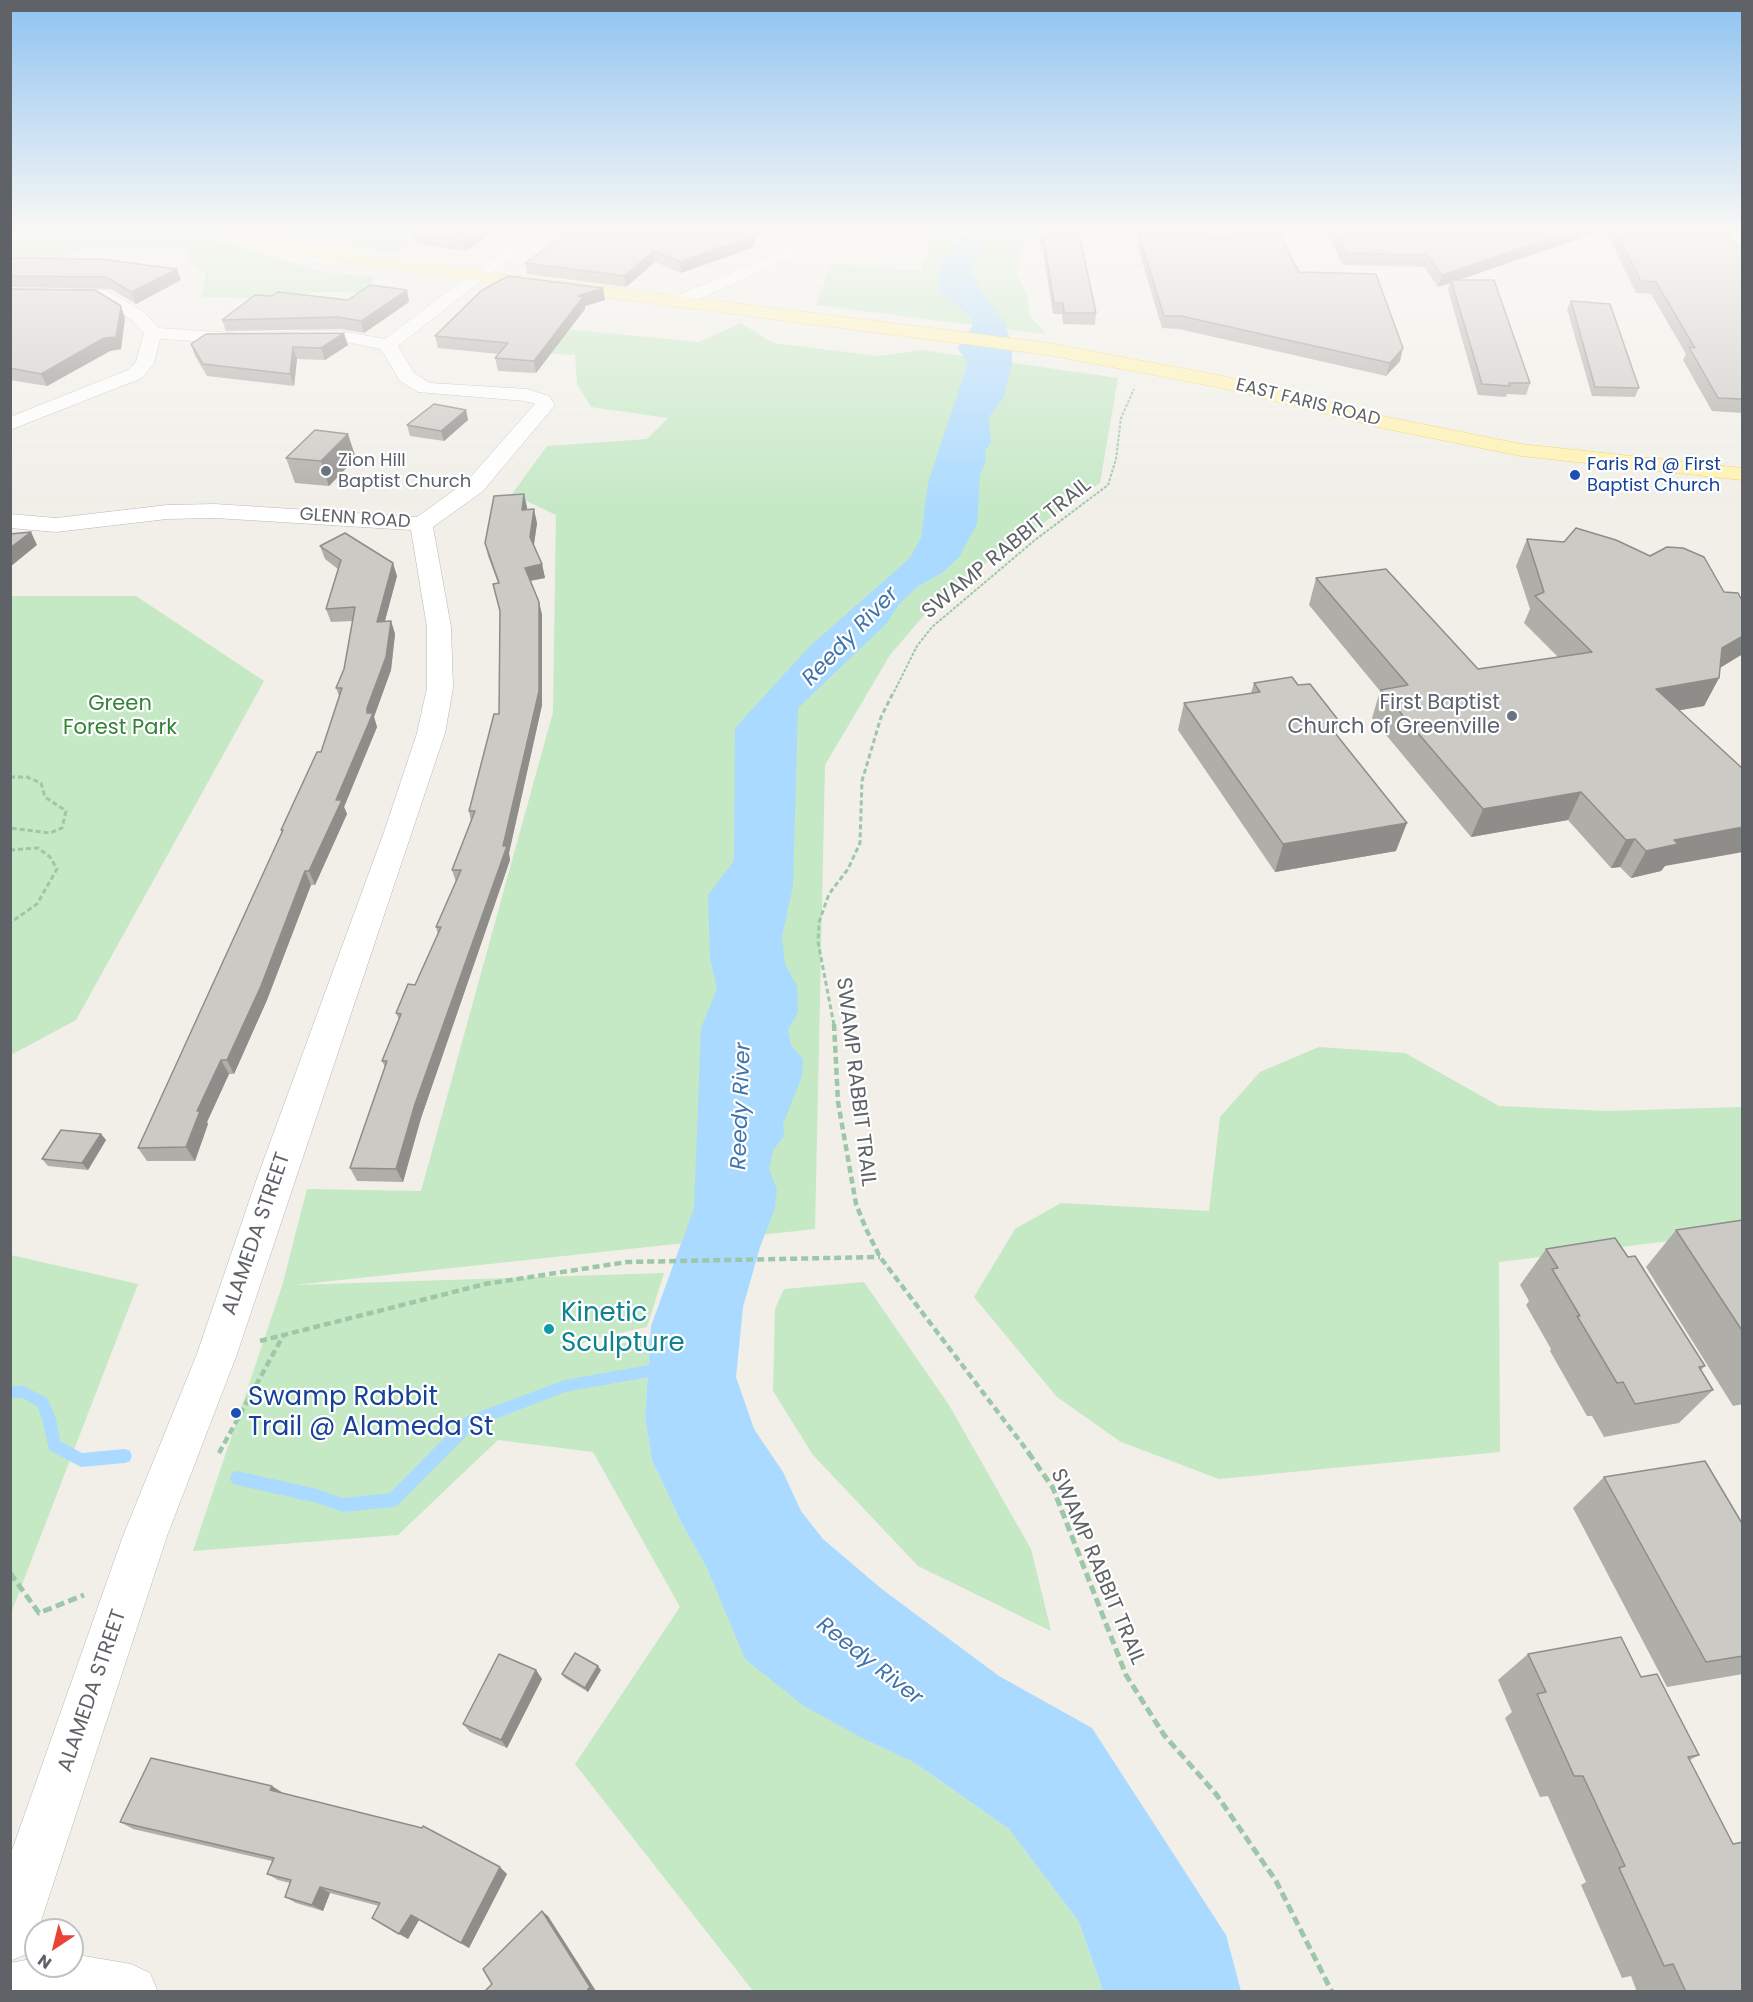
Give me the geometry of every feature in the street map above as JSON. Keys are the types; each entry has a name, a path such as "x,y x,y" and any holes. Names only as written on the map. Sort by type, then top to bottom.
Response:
{"main road":[{"name":"EAST FARIS ROAD","path":"842,323 1048,349 1223,382 1382,422 1521,450 1743,474"}],"street":[{"path":"145,323 153,332 212,339 341,336 388,345 416,323"},
{"path":"10,424 135,374 145,363 153,332"},
{"name":"GLENN ROAD","path":"10,521 56,525 167,512 215,511 421,524 442,512 475,486 545,405 542,400 527,395 425,388 407,376 388,345"},
{"name":"ALAMEDA STREET","path":"10,1934 145,1536 217,1354 274,1181 399,832 431,733 440,688 439,627 421,524"},
{"path":"10,1991 67,1980 131,1992"}],"path":[{"name":"SWAMP RABBIT TRAIL","path":"1139,384 1121,418 1116,459 1108,485 1035,540 932,627 917,646 881,717 862,781 860,843 848,869 829,894 819,922 818,942 834,1018 838,1102 856,1204 880,1257 1017,1435 1053,1488 1126,1676 1164,1735 1216,1794 1276,1881 1332,1992"},
{"path":"10,777 27,777 41,783 45,797 66,811 62,828 50,833 10,828"},
{"path":"10,850 38,848 50,857 57,869 36,904 10,923"},
{"path":"217,1354 285,1333 485,1284 636,1261 815,1260 880,1257"}],"green space":[{"path":"505,323 699,342 742,323 773,343 879,356 922,350 1118,378 1100,483 942,594 890,655 825,765 815,1229 294,1285 664,1273 647,1327 589,1340 573,1350 650,1339 645,1417 652,1460 681,1522 708,1570 866,1740 915,1763 1009,1829 1079,1922 1103,1991 753,1991 575,1764 680,1607 593,1452 498,1440 398,1535 193,1551 282,1286 307,1189 421,1191 553,712 556,515 512,494 547,446 647,439 668,418 591,407 577,384 575,355 483,350"},
{"path":"962,323 1037,323 1046,334"},
{"name":"Green Forest Park","path":"11,596 136,596 264,681 76,1020 11,1055"},
{"path":"1319,1047 1405,1053 1499,1106 1607,1111 1742,1107 1742,1232 1499,1262 1500,1452 1219,1479 1121,1442 1057,1397 974,1297 1015,1229 1061,1203 1209,1211 1220,1117 1260,1072"},
{"path":"10,1255 138,1284 11,1613"},
{"path":"864,1282 949,1405 1031,1549 1051,1631 918,1566 813,1455 773,1391 775,1309 784,1289"}],"water":[{"name":"Reedy River","path":"1005,323 1012,346 1012,366 1003,398 989,417 991,443 985,451 986,461 980,474 977,524 959,557 943,572 917,587 899,604 887,623 798,708 793,885 782,937 785,964 797,986 798,1012 788,1030 791,1045 803,1059 802,1076 783,1124 784,1136 773,1150 769,1169 777,1190 775,1208 760,1247 743,1307 736,1377 754,1429 783,1472 801,1511 823,1539 883,1590 999,1676 1092,1728 1226,1935 1241,1991 1103,1991 1079,1922 1009,1829 915,1763 866,1740 804,1706 745,1659 708,1570 681,1522 652,1460 645,1417 651,1326 694,1208 701,1028 717,989 710,958 708,895 734,861 735,728 810,646 909,559 921,538 928,483 968,362 957,348 973,325"}],"building":[{"path":"10,323 118,323 116,337 104,338 41,374 10,368"},
{"path":"448,323 563,323 534,361 495,358 508,343 435,336"},
{"path":"1214,323 1394,323 1403,348 1390,363"},
{"path":"1464,323 1509,323 1530,383 1509,383 1510,386 1482,384"},
{"path":"1577,323 1617,323 1639,388 1595,387"},
{"path":"1680,323 1743,323 1743,399 1718,398 1689,347 1695,348"},
{"path":"344,333 321,348 293,347 290,374 203,364 191,344 206,334"},
{"path":"434,404 466,410 441,431 407,425"},
{"path":"315,430 348,434 321,461 286,458"},
{"path":"524,494 522,510 534,509 530,537 542,564 525,568 539,602 539,691 503,846 507,846 415,1104 396,1169 350,1168 387,1061 382,1061 401,1014 396,1013 408,984 415,985 441,927 436,927 461,870 452,870 475,811 469,811 494,714 499,714 500,611 493,584 499,583 485,543 494,496"},
{"name":"First Baptist Church of Greenville","path":"1576,528 1616,540 1650,556 1667,547 1683,548 1704,557 1724,592 1738,593 1743,602 1743,636 1722,648 1719,678 1656,689 1743,769 1743,827 1674,840 1678,844 1646,851 1635,839 1626,840 1581,792 1483,809 1381,690 1408,685 1316,578 1386,569 1478,669 1592,652 1535,596 1544,592 1527,539 1564,542"},
{"path":"31,532 10,548 10,534"},
{"path":"345,533 393,563 377,622 391,621 386,657 367,708 367,713 373,713 336,800 342,800 309,871 305,871 261,986 227,1060 221,1060 197,1111 200,1111 186,1147 138,1148 317,752 321,752 342,688 336,688 344,669 355,607 326,609 341,560 320,546"},
{"path":"1292,677 1298,685 1310,684 1339,721 1327,723 1407,823 1283,844 1184,703 1260,692 1254,683"},
{"path":"61,1130 101,1134 82,1163 42,1159"},
{"path":"1743,1220 1743,1332 1676,1230"},
{"path":"1615,1238 1628,1257 1635,1256 1705,1366 1699,1367 1713,1390 1635,1404 1623,1382 1617,1383 1552,1269 1558,1268 1546,1249"},
{"path":"1705,1461 1743,1525 1743,1656 1706,1662 1604,1477"},
{"path":"1621,1637 1641,1677 1657,1674 1699,1755 1688,1757 1733,1844 1743,1842 1743,1992 1686,1992 1673,1964 1664,1966 1619,1868 1625,1866 1583,1776 1574,1776 1537,1694 1546,1692 1528,1654"},
{"path":"575,1653 598,1666 585,1688 562,1674"},
{"path":"499,1654 536,1670 501,1740 463,1724"},
{"path":"151,1758 272,1786 270,1790 422,1828 423,1826 500,1867 461,1943 411,1915 399,1934 372,1918 380,1903 320,1887 312,1905 285,1897 291,1880 267,1874 274,1858 120,1822"},
{"path":"542,1911 590,1987 586,1992 484,1992 492,1984 483,1969"}],"waterway":[{"path":"237,1478 317,1496 343,1505 393,1500 470,1422 565,1386 660,1369"},
{"path":"10,1392 23,1392 42,1402 49,1418 54,1445 81,1460 125,1456"}],"place":[{"name":"Zion Hill Baptist Church","path":"326,471"},
{"name":"Faris Rd @ First Baptist Church","path":"1575,475"},
{"name":"First Baptist Church of Greenville","path":"1512,716"},
{"name":"Kinetic Sculpture","path":"549,1329"},
{"name":"Swamp Rabbit Trail @ Alameda St","path":"236,1413"}]}
